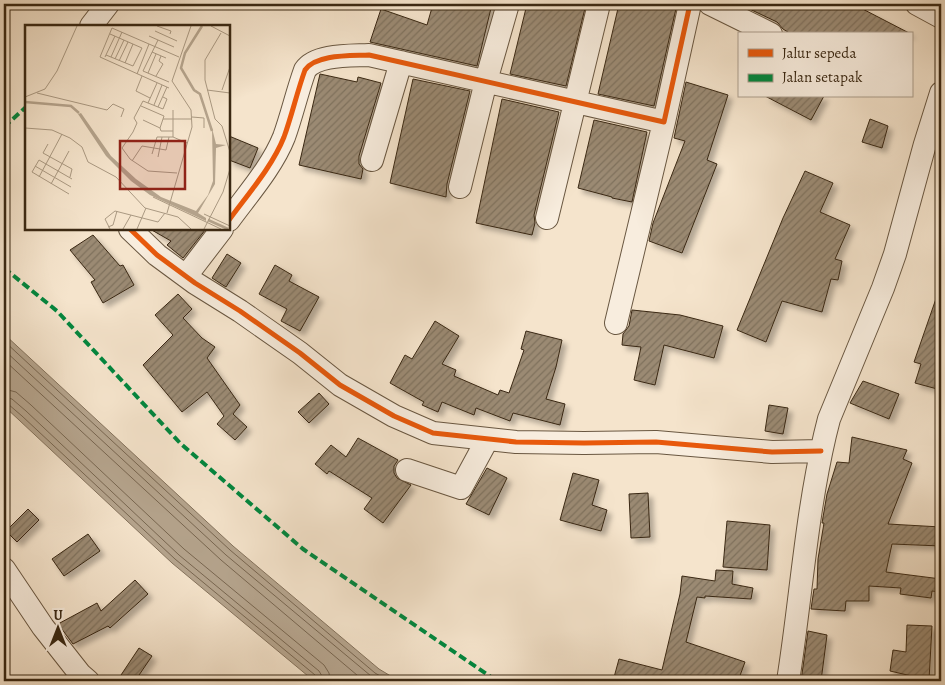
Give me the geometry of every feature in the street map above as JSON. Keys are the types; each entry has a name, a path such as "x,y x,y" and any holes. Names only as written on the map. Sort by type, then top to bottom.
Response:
{"street":[{"path":"92,25 108,4"},
{"path":"460,187 508,4"},
{"path":"547,218 599,4"},
{"path":"616,323 690,4"},
{"path":"710,4 767,32"},
{"path":"917,4 941,17"},
{"path":"230,219 260,178 280,144 303,75 308,65 318,60 369,55 664,122"},
{"path":"372,160 401,62"},
{"path":"788,681 807,534 821,450 829,419 866,334 895,254 941,93"},
{"path":"131,230 157,255 248,316 300,353 340,385 394,416 433,433 487,440 584,443 656,442 772,452 821,450"},
{"path":"186,276 221,230"},
{"path":"407,470 461,488 487,440"},
{"path":"4,568 43,627 80,674 88,681"}],"water":[{"path":"4,334 233,546 379,669 399,681 314,681 172,563 4,406"}],"building":[{"path":"433,4 492,4 477,66 370,42 381,9 427,25"},
{"path":"527,4 586,4 566,86 510,74"},
{"path":"619,4 677,4 654,106 598,94"},
{"path":"739,4 853,4 907,32 788,32 777,22"},
{"path":"320,74 357,82 358,77 381,83 359,156 359,164 363,169 361,179 299,165"},
{"path":"413,79 470,91 447,184 446,197 390,183"},
{"path":"686,82 728,95 707,160 717,164 682,253 649,241 653,223 685,141 674,138"},
{"path":"769,98 823,98 811,120"},
{"path":"502,99 559,112 534,215 535,223 532,235 476,223"},
{"path":"870,119 888,126 882,148 862,142"},
{"path":"594,120 647,132 632,202 578,188"},
{"path":"230,136 258,148 250,168 230,160"},
{"path":"805,171 833,183 820,212 850,225 835,259 842,261 838,280 831,279 822,312 782,301 766,342 737,330 783,218"},
{"path":"152,230 205,230 183,258 167,245 171,241"},
{"path":"93,235 120,266 123,265 134,285 103,303 91,282 95,280 70,250"},
{"path":"227,254 241,263 226,287 212,278"},
{"path":"275,265 292,275 289,281 319,297 300,331 281,321 287,309 259,294"},
{"path":"939,290 941,291 941,390 915,383 921,364 914,362"},
{"path":"178,294 192,309 183,318 202,338 215,347 207,358 240,405 233,414 247,427 235,440 217,424 224,416 207,392 182,412 143,365 173,335 155,315"},
{"path":"632,310 680,315 723,326 714,358 664,345 655,385 634,380 641,347 622,345 623,334 629,326"},
{"path":"435,321 459,336 442,364 456,370 454,376 498,395 500,390 509,393 524,350 521,349 526,331 562,340 546,399 565,404 560,425 513,413 510,421 476,408 474,415 442,402 438,412 422,405 424,402 390,383 405,355 412,359"},
{"path":"863,381 899,394 889,419 850,403"},
{"path":"319,393 329,404 309,423 298,412"},
{"path":"769,405 788,408 783,434 765,431"},
{"path":"852,437 907,450 903,459 912,463 888,524 941,527 941,546 892,544 886,572 941,579 941,592 932,591 931,598 900,594 901,588 869,586 869,601 846,601 845,611 811,609 814,589 817,589 818,559 827,494 837,462 849,463"},
{"path":"358,438 398,460 394,466 394,473 397,478 411,485 383,523 364,509 372,498 329,471 327,474 315,464 331,445 346,457"},
{"path":"487,468 507,478 489,515 466,504"},
{"path":"573,473 599,480 592,505 607,510 601,531 560,520"},
{"path":"648,493 650,537 631,538 629,494"},
{"path":"28,509 39,520 17,542 6,531"},
{"path":"727,521 770,525 767,570 723,567"},
{"path":"88,534 100,551 64,576 52,559"},
{"path":"716,570 733,571 732,584 753,588 751,599 697,597 686,642 745,662 738,681 613,681 619,659 662,670 680,594 682,576 715,581"},
{"path":"135,580 148,594 110,628 108,626 73,644 58,624 97,603 101,611"},
{"path":"907,625 932,626 929,680 890,671 893,650 906,652"},
{"path":"808,631 827,635 821,681 801,681"},
{"path":"139,648 152,656 135,681 130,681 121,675"}],"marked path":[{"path":"4,127 25,108"},
{"path":"4,268 57,311 180,443 303,549 497,681"}],"cycle path":[{"path":"230,219 273,159 284,137 305,70 317,61 325,58 369,55 664,122 690,4"},
{"path":"131,230 157,255 195,283 240,311 300,353 340,385 394,416 433,433 516,442 656,442 772,452 821,451"}]}
